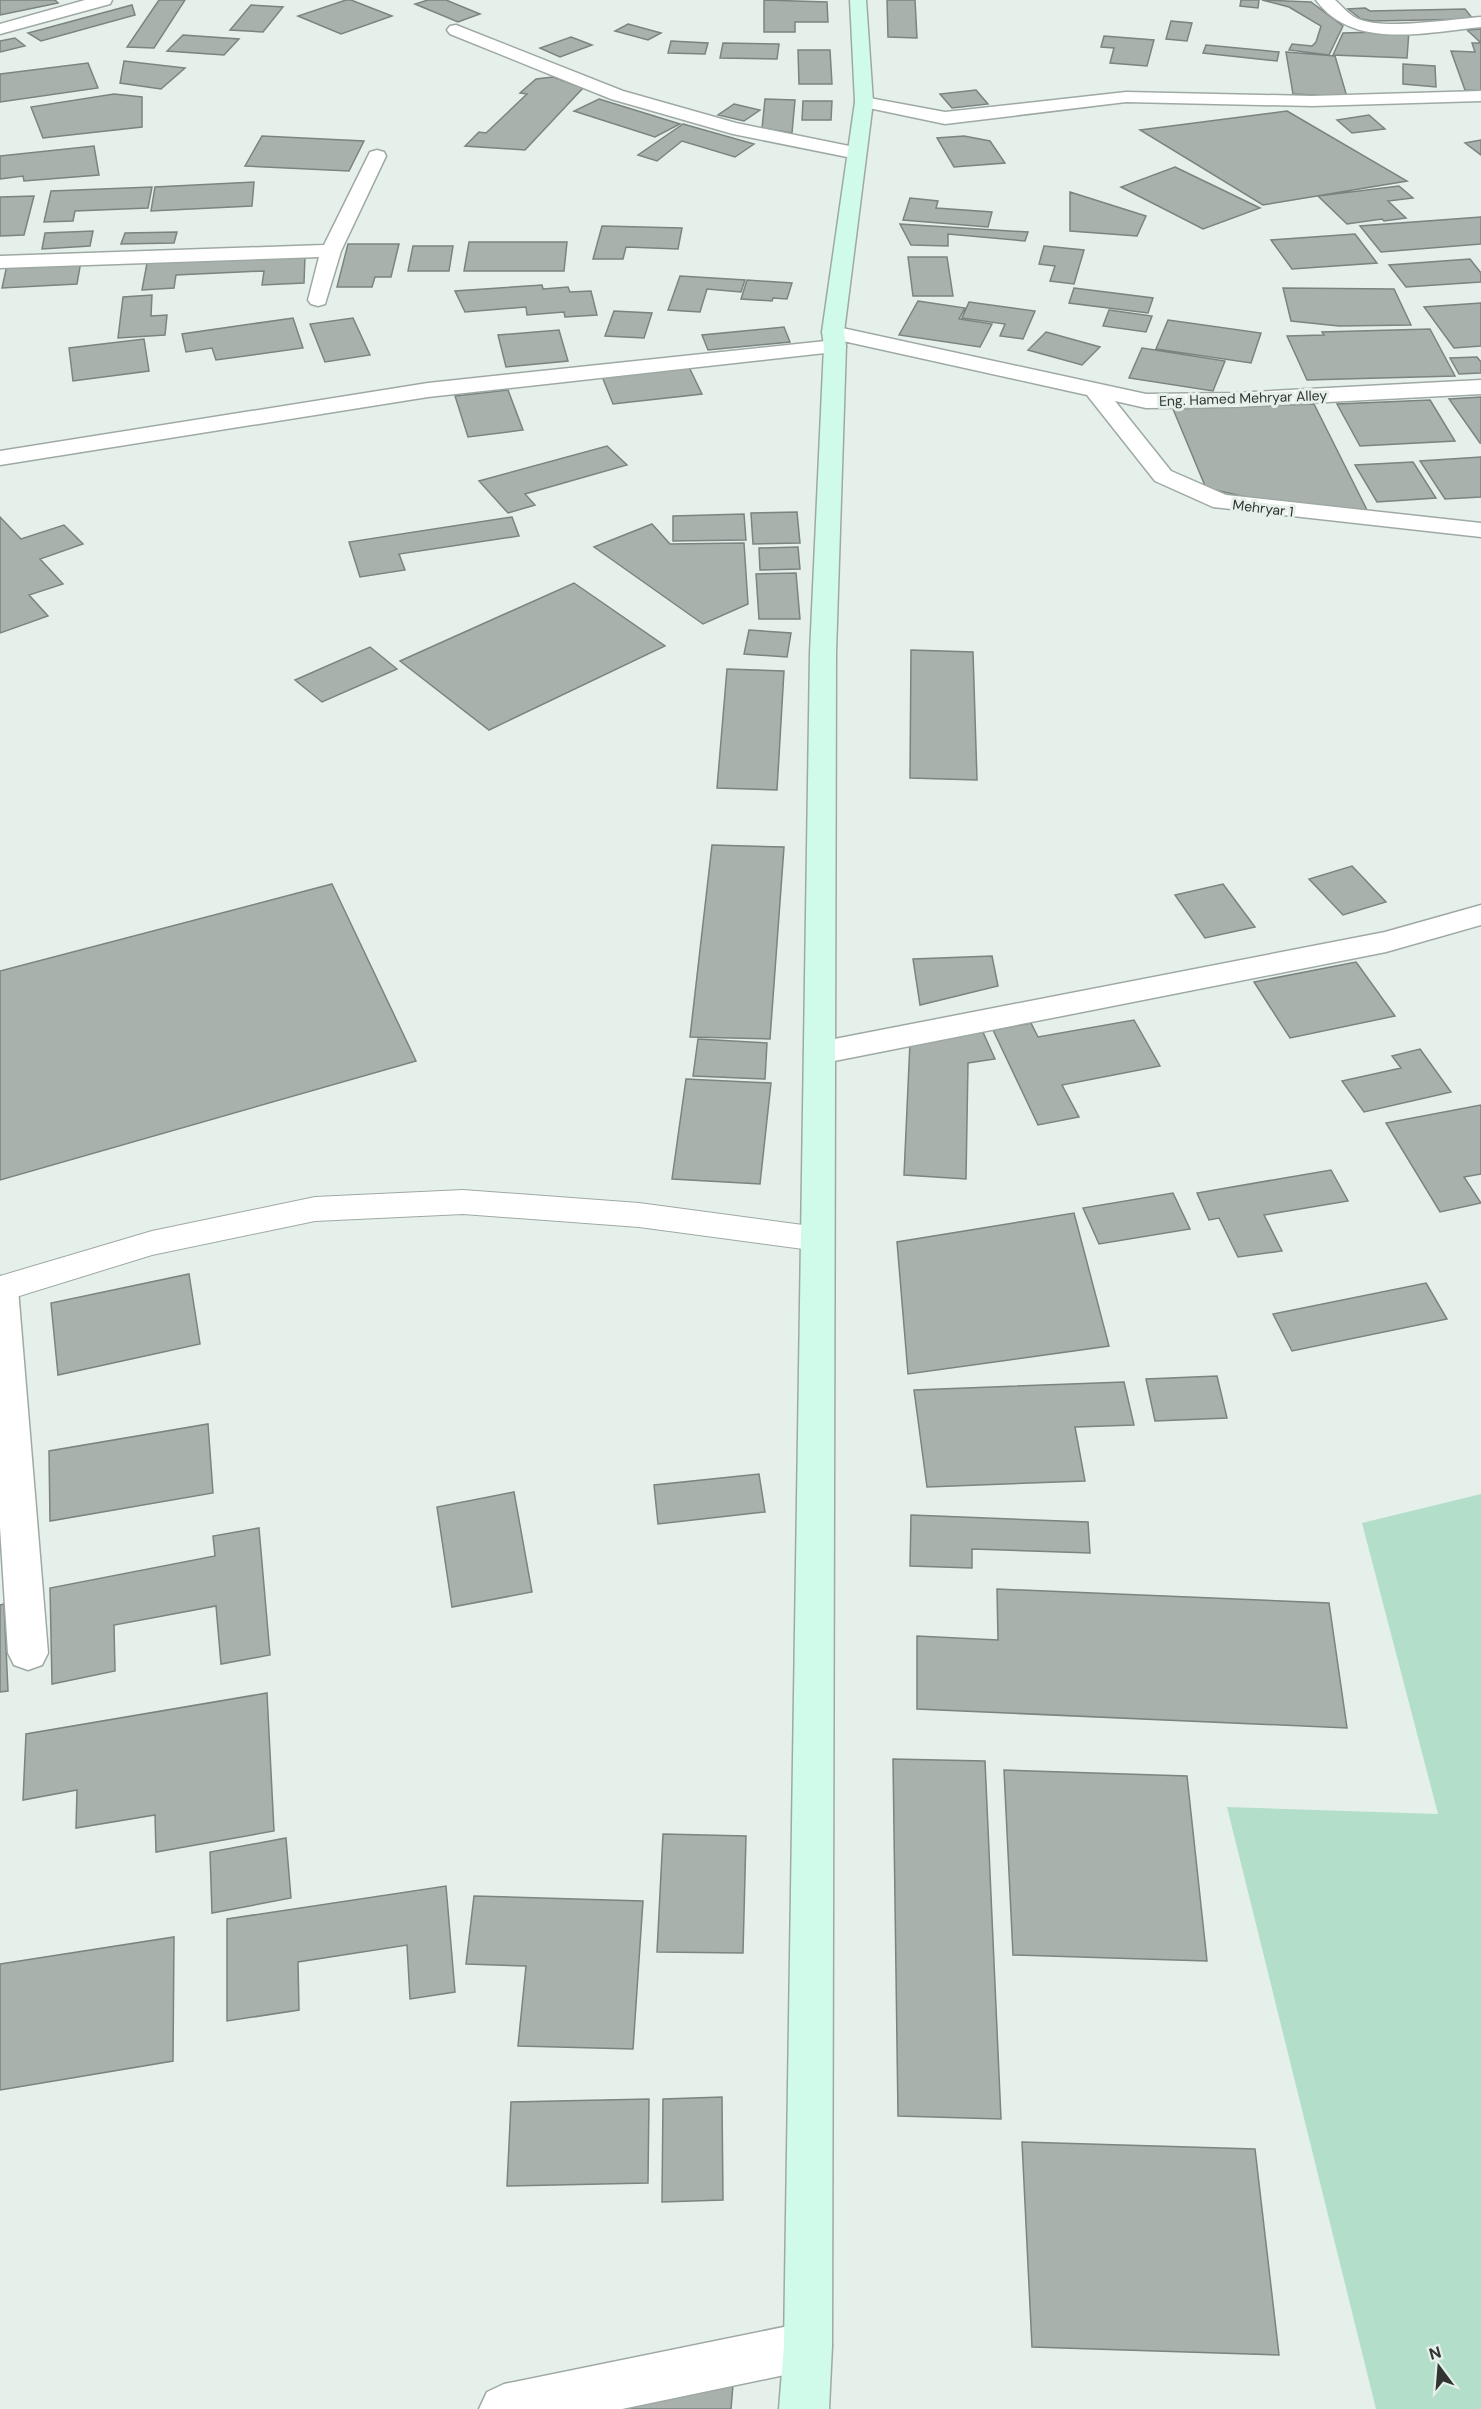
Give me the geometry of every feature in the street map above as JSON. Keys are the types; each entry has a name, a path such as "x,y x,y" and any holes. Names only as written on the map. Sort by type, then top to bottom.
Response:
{"street":[{"path":"0,28 104,0"},
{"path":"804,2409 808,2346 823,653 834,339 864,102 858,0"},
{"path":"1324,0 1339,15 1355,24 1400,27 1481,22"},
{"path":"456,30 617,95 733,128 857,153"},
{"path":"864,102 945,118 1126,97 1312,101 1481,96"},
{"path":"318,300 331,250 377,156"},
{"path":"0,262 331,250"},
{"name":"Eng. Hamed Mehryar Alley","path":"0,458 428,390 834,339 1093,388 1146,401 1234,400 1481,387"},
{"name":"Mehryar 1","path":"1093,388 1163,476 1221,502 1481,530"},
{"path":"819,1053 1386,942 1481,915"},
{"path":"1,1289 28,1653"},
{"path":"504,2409 808,2346"}],"lane":[{"path":"1,1289 152,1243 315,1209 463,1202 639,1215 818,1239"}],"green space":[{"path":"1481,1494 1481,2409 1376,2409 1227,1807 1438,1814 1362,1523"}],"building":[{"path":"0,0 55,0 58,3 0,15"},
{"path":"159,0 185,0 154,48 127,47"},
{"path":"346,0 392,16 341,34 298,16"},
{"path":"428,0 446,0 480,14 458,22 415,4"},
{"path":"764,0 827,2 828,22 795,22 795,32 764,32"},
{"path":"887,0 915,0 917,38 888,37"},
{"path":"1241,0 1259,0 1258,8 1240,6"},
{"path":"1262,0 1311,2 1343,26 1329,55 1289,50 1292,44 1312,46 1316,42 1321,26 1289,7"},
{"path":"132,5 135,15 41,41 28,33"},
{"path":"251,5 283,7 263,32 230,30"},
{"path":"1365,8 1370,11 1465,9 1473,19 1373,21 1361,19 1348,9"},
{"path":"1171,21 1192,23 1187,41 1166,39"},
{"path":"628,24 661,33 648,40 615,31"},
{"path":"1481,29 1481,43 1467,30"},
{"path":"1409,31 1407,58 1333,55 1343,33"},
{"path":"183,35 239,39 224,55 167,51"},
{"path":"1104,36 1154,40 1147,66 1110,63 1114,48 1101,47"},
{"path":"571,37 592,45 560,57 540,48"},
{"path":"15,38 25,46 0,52 0,41"},
{"path":"671,41 708,43 705,54 668,53"},
{"path":"723,43 779,44 777,59 720,58"},
{"path":"1472,43 1481,43 1481,91 1465,90 1451,51 1475,52"},
{"path":"1206,45 1279,52 1277,61 1203,53"},
{"path":"798,50 830,50 832,84 799,84"},
{"path":"1286,52 1335,56 1347,97 1293,94"},
{"path":"124,61 185,68 161,89 120,83"},
{"path":"88,63 98,88 0,102 0,74"},
{"path":"1403,64 1435,66 1436,87 1403,84"},
{"path":"553,77 583,88 525,150 465,146 479,132 486,133 527,94 520,93 536,79"},
{"path":"976,90 988,104 952,108 940,94"},
{"path":"114,94 142,97 142,127 43,138 31,107"},
{"path":"599,99 680,124 655,137 574,111"},
{"path":"765,99 795,100 792,133 762,128"},
{"path":"803,101 832,101 831,120 802,120"},
{"path":"734,104 760,110 744,121 718,115"},
{"path":"1287,111 1407,181 1263,205 1140,130"},
{"path":"1369,115 1385,129 1352,133 1337,120"},
{"path":"683,124 754,144 735,157 682,141 657,161 638,155"},
{"path":"262,136 364,141 349,171 245,166"},
{"path":"964,136 990,141 1005,163 954,167 937,138"},
{"path":"1481,140 1481,155 1465,143"},
{"path":"94,146 99,175 24,181 23,176 0,179 0,156"},
{"path":"1175,167 1260,208 1203,229 1121,187"},
{"path":"254,182 252,206 151,211 155,187"},
{"path":"1399,186 1413,198 1388,201 1406,218 1384,221 1382,219 1347,224 1318,196"},
{"path":"152,187 148,208 75,211 73,221 44,222 51,191"},
{"path":"1070,192 1146,216 1137,236 1070,231"},
{"path":"34,196 24,235 0,236 0,197"},
{"path":"910,198 938,201 936,208 992,212 988,227 903,220"},
{"path":"1481,217 1481,244 1381,252 1360,226"},
{"path":"900,224 1028,232 1025,241 948,234 948,246 911,245"},
{"path":"602,226 682,228 678,249 626,247 623,259 593,259"},
{"path":"93,231 90,246 42,249 45,233"},
{"path":"177,232 174,243 121,244 125,233"},
{"path":"1355,234 1377,263 1292,269 1271,240"},
{"path":"469,242 567,242 564,271 464,271"},
{"path":"348,244 399,244 391,277 375,277 372,287 337,287"},
{"path":"413,246 453,246 449,271 408,271"},
{"path":"1044,246 1084,250 1074,284 1050,281 1055,266 1039,264"},
{"path":"305,256 304,283 262,285 264,271 176,275 174,288 142,290 147,263"},
{"path":"908,257 947,257 953,296 913,296"},
{"path":"1470,259 1481,273 1481,282 1406,287 1389,265"},
{"path":"81,261 77,284 2,288 7,265"},
{"path":"680,276 745,280 741,292 707,289 700,312 668,310"},
{"path":"747,280 792,283 787,299 773,298 772,301 741,299"},
{"path":"542,285 543,289 568,287 570,292 591,291 597,315 565,317 564,312 527,315 526,307 465,312 455,291"},
{"path":"1074,288 1153,298 1148,313 1069,303"},
{"path":"1283,288 1394,289 1411,325 1339,326 1291,321"},
{"path":"152,295 151,316 167,315 165,335 118,338 123,297"},
{"path":"918,301 965,308 959,319 992,324 980,347 899,335"},
{"path":"969,302 1035,311 1023,339 1000,336 1005,324 962,318"},
{"path":"1481,303 1481,346 1454,348 1424,307"},
{"path":"1109,310 1152,316 1146,332 1103,326"},
{"path":"614,311 652,313 644,338 605,336"},
{"path":"293,318 303,348 216,360 212,348 186,352 182,334"},
{"path":"353,318 370,355 325,362 310,324"},
{"path":"1168,320 1261,333 1251,363 1156,349"},
{"path":"784,327 790,342 708,350 702,335"},
{"path":"1430,329 1455,376 1307,380 1287,336 1324,335 1322,332"},
{"path":"559,330 568,361 506,367 498,335"},
{"path":"1046,332 1100,347 1082,365 1028,350"},
{"path":"144,339 149,371 73,381 69,348"},
{"path":"1142,348 1225,361 1213,391 1129,378"},
{"path":"1477,357 1481,362 1481,373 1459,374 1450,358"},
{"path":"688,365 702,394 613,404 601,374"},
{"path":"508,390 523,430 468,437 455,396"},
{"path":"1481,397 1481,443 1480,443 1449,399"},
{"path":"1430,400 1455,441 1360,446 1337,404"},
{"path":"1314,404 1367,510 1287,506 1206,488 1173,409"},
{"path":"607,446 627,465 525,494 535,505 508,513 479,481"},
{"path":"1481,457 1481,497 1445,499 1420,461"},
{"path":"1413,462 1436,498 1377,502 1355,465"},
{"path":"797,512 800,543 753,544 751,513"},
{"path":"744,514 746,540 673,541 673,516"},
{"path":"0,517 21,539 64,525 83,544 40,559 63,584 29,595 48,616 0,633"},
{"path":"512,517 519,536 399,554 405,570 360,577 349,542"},
{"path":"652,524 670,544 744,543 748,604 703,624 594,547"},
{"path":"798,547 800,569 760,570 759,548"},
{"path":"796,573 800,619 759,619 756,574"},
{"path":"574,583 665,646 489,730 400,661"},
{"path":"749,630 791,633 787,657 744,654"},
{"path":"370,647 397,669 322,702 295,680"},
{"path":"911,650 973,652 977,780 910,778"},
{"path":"727,669 784,671 777,790 717,788"},
{"path":"712,845 784,847 770,1039 690,1037"},
{"path":"1352,866 1386,902 1343,915 1309,879"},
{"path":"332,884 416,1061 0,1180 0,971"},
{"path":"1223,884 1255,927 1205,938 1175,895"},
{"path":"992,956 998,986 920,1005 913,959"},
{"path":"1356,962 1395,1016 1290,1038 1254,982"},
{"path":"1134,1020 1160,1066 1062,1085 1079,1117 1038,1125 993,1030 1031,1023 1038,1037"},
{"path":"982,1030 995,1059 968,1063 966,1179 904,1175 910,1042"},
{"path":"698,1039 767,1043 765,1079 693,1076"},
{"path":"1420,1049 1451,1092 1364,1112 1342,1081 1401,1068 1392,1056"},
{"path":"686,1079 771,1083 760,1184 672,1179"},
{"path":"1481,1105 1481,1174 1464,1177 1481,1203 1440,1212 1386,1123"},
{"path":"1331,1170 1348,1201 1264,1215 1282,1251 1238,1257 1219,1218 1209,1220 1197,1193"},
{"path":"1173,1193 1190,1229 1099,1244 1083,1208"},
{"path":"1074,1213 1109,1346 908,1374 897,1242"},
{"path":"189,1274 200,1344 58,1375 51,1303"},
{"path":"1426,1283 1447,1319 1292,1351 1273,1314"},
{"path":"1217,1376 1227,1418 1155,1421 1146,1379"},
{"path":"1124,1382 1134,1425 1075,1427 1085,1481 927,1487 914,1390"},
{"path":"208,1424 213,1493 50,1521 49,1451"},
{"path":"759,1474 765,1512 658,1524 654,1485"},
{"path":"514,1492 532,1592 452,1607 437,1507"},
{"path":"911,1515 1088,1522 1090,1553 972,1549 972,1568 910,1566"},
{"path":"259,1528 270,1655 221,1664 216,1606 114,1625 115,1671 52,1684 50,1588 215,1556 213,1536"},
{"path":"997,1589 1329,1603 1347,1728 917,1709 917,1636 998,1640"},
{"path":"4,1604 8,1691 0,1692 0,1605"},
{"path":"267,1693 274,1831 156,1852 155,1815 76,1828 77,1790 23,1800 26,1734"},
{"path":"893,1759 985,1761 1001,2119 898,2116"},
{"path":"1004,1770 1187,1776 1207,1961 1013,1955"},
{"path":"663,1834 746,1836 743,1953 657,1952"},
{"path":"286,1838 291,1898 212,1913 210,1852"},
{"path":"446,1886 455,1992 410,1999 407,1945 298,1962 299,2010 227,2021 227,1919"},
{"path":"474,1896 643,1901 633,2049 518,2046 526,1966 466,1964"},
{"path":"174,1937 173,2061 0,2090 0,1964"},
{"path":"722,2097 723,2200 662,2202 663,2099"},
{"path":"649,2099 648,2183 507,2186 511,2102"},
{"path":"1022,2142 1255,2149 1279,2355 1032,2347"},
{"path":"734,2373 731,2409 577,2409"}]}
